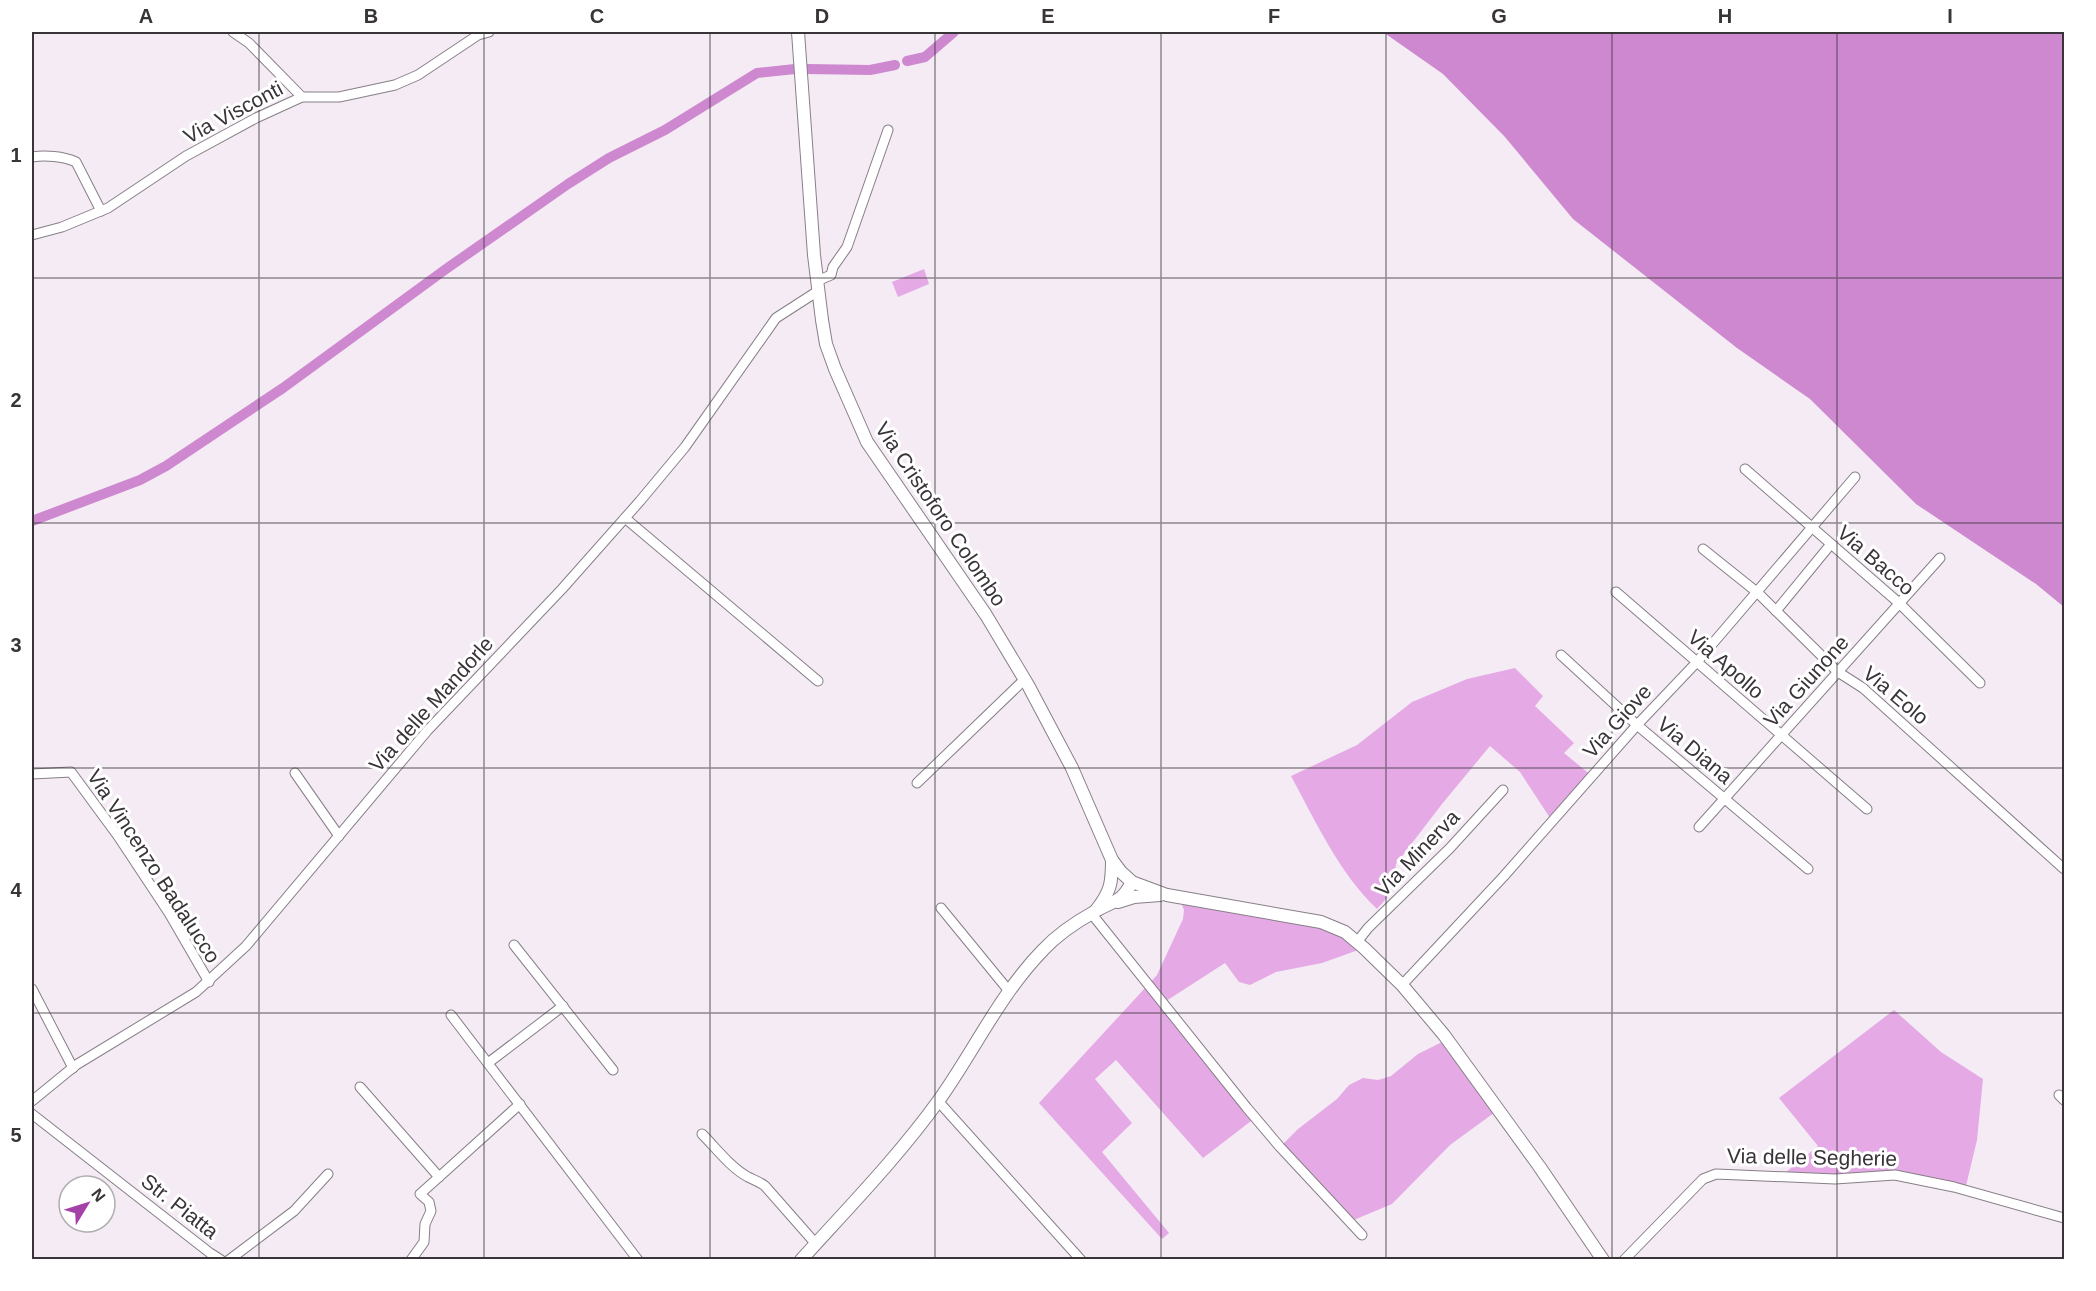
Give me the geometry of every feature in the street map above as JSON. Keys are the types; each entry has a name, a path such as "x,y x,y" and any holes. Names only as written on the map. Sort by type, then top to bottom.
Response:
{"main road":[{"name":"Via Cristoforo Colombo","path":"798,32 817,286 826,344 835,369 867,442 986,615 1025,679 1072,768 1112,860 1132,882"},
{"path":"1112,860 1112,899"},
{"path":"801,1260 899,1151 938,1101 1028,965 1049,944 1112,899 1126,894 1132,882 1167,895 1321,922 1345,932 1402,985 1448,1039 1603,1260"},
{"path":"1112,899 1167,895"}],"street":[{"path":"233,32 249,43 302,97"},
{"name":"Via Visconti","path":"32,235 101,211 186,156 256,118 302,97 339,97 395,85 418,75 479,33 489,32"},
{"name":"Via delle Mandorle","path":"32,1101 73,1068 196,992 246,946 427,730 562,589 625,518 685,447 776,318 831,274 833,267 847,247 888,130"},
{"path":"32,157 69,159 76,162 101,211"},
{"name":"Via Bacco","path":"1745,469 1899,603 1980,683"},
{"name":"Via Giove","path":"1402,985 1504,876 1637,724 1696,663 1854,477"},
{"path":"625,518 818,681"},
{"path":"1776,611 1831,544"},
{"name":"Via Eolo","path":"1703,549 1758,592 1838,672 1863,688 2064,869"},
{"name":"Via Giunone","path":"1699,827 1940,558"},
{"name":"Via Apollo","path":"1616,592 1867,809"},
{"name":"Via Diana","path":"1561,656 1637,724 1808,869"},
{"path":"916,783 1025,679"},
{"name":"Via Vincenzo Badalucco","path":"32,774 71,772 118,836 169,913 209,982"},
{"path":"295,773 339,836"},
{"name":"Via Minerva","path":"1357,942 1368,928 1450,848 1503,790"},
{"path":"941,908 1009,991"},
{"path":"1094,912 1247,1108 1362,1235"},
{"path":"514,945 613,1070"},
{"path":"32,989 73,1068"},
{"path":"488,1063 562,1006"},
{"path":"452,1015 638,1260"},
{"path":"360,1087 439,1177"},
{"path":"938,1101 1081,1260"},
{"path":"411,1260 424,1242 425,1224 431,1210 429,1202 420,1194 520,1104"},
{"name":"Str. Piatta","path":"32,1114 222,1260"},
{"path":"702,1134 749,1178 756,1179 765,1186 816,1244"},
{"path":"229,1260 294,1211 328,1174"},
{"name":"Via delle Segherie","path":"1624,1260 1703,1179 1716,1174 1835,1179 1895,1174 1954,1187 2064,1218"}],"shaded area":[{"path":"1383,32 2064,32 2064,607 2036,584 1916,504 1810,399 1737,348 1573,219 1505,137 1443,74"},
{"path":"924,269 929,284 898,297 892,282"},
{"path":"1515,668 1543,696 1535,706 1574,743 1564,753 1592,776 1552,821 1520,772 1490,746 1396,864 1392,892 1377,909 1363,895 1340,863 1291,776 1357,745 1412,702 1467,679"},
{"path":"1181,902 1321,922 1364,948 1322,963 1276,972 1250,985 1239,982 1225,963 1163,1003 1255,1118 1203,1158 1116,1060 1095,1079 1132,1123 1102,1152 1169,1233 1162,1239 1039,1103 1157,975 1183,919 1184,910"},
{"path":"1894,1010 1941,1052 1983,1079 1977,1140 1965,1190 1895,1175 1780,1177 1818,1146 1779,1098"},
{"path":"1448,1039 1498,1110 1450,1145 1392,1204 1349,1222 1280,1147 1298,1129 1337,1099 1349,1085 1363,1078 1378,1080 1391,1076 1418,1054"}],"waterway":[{"path":"907,61 925,57 954,32"},
{"path":"807,69 870,70 895,65"},
{"path":"32,521 140,480 166,466 283,388 446,269 609,158 665,130 757,73 795,69"}]}
